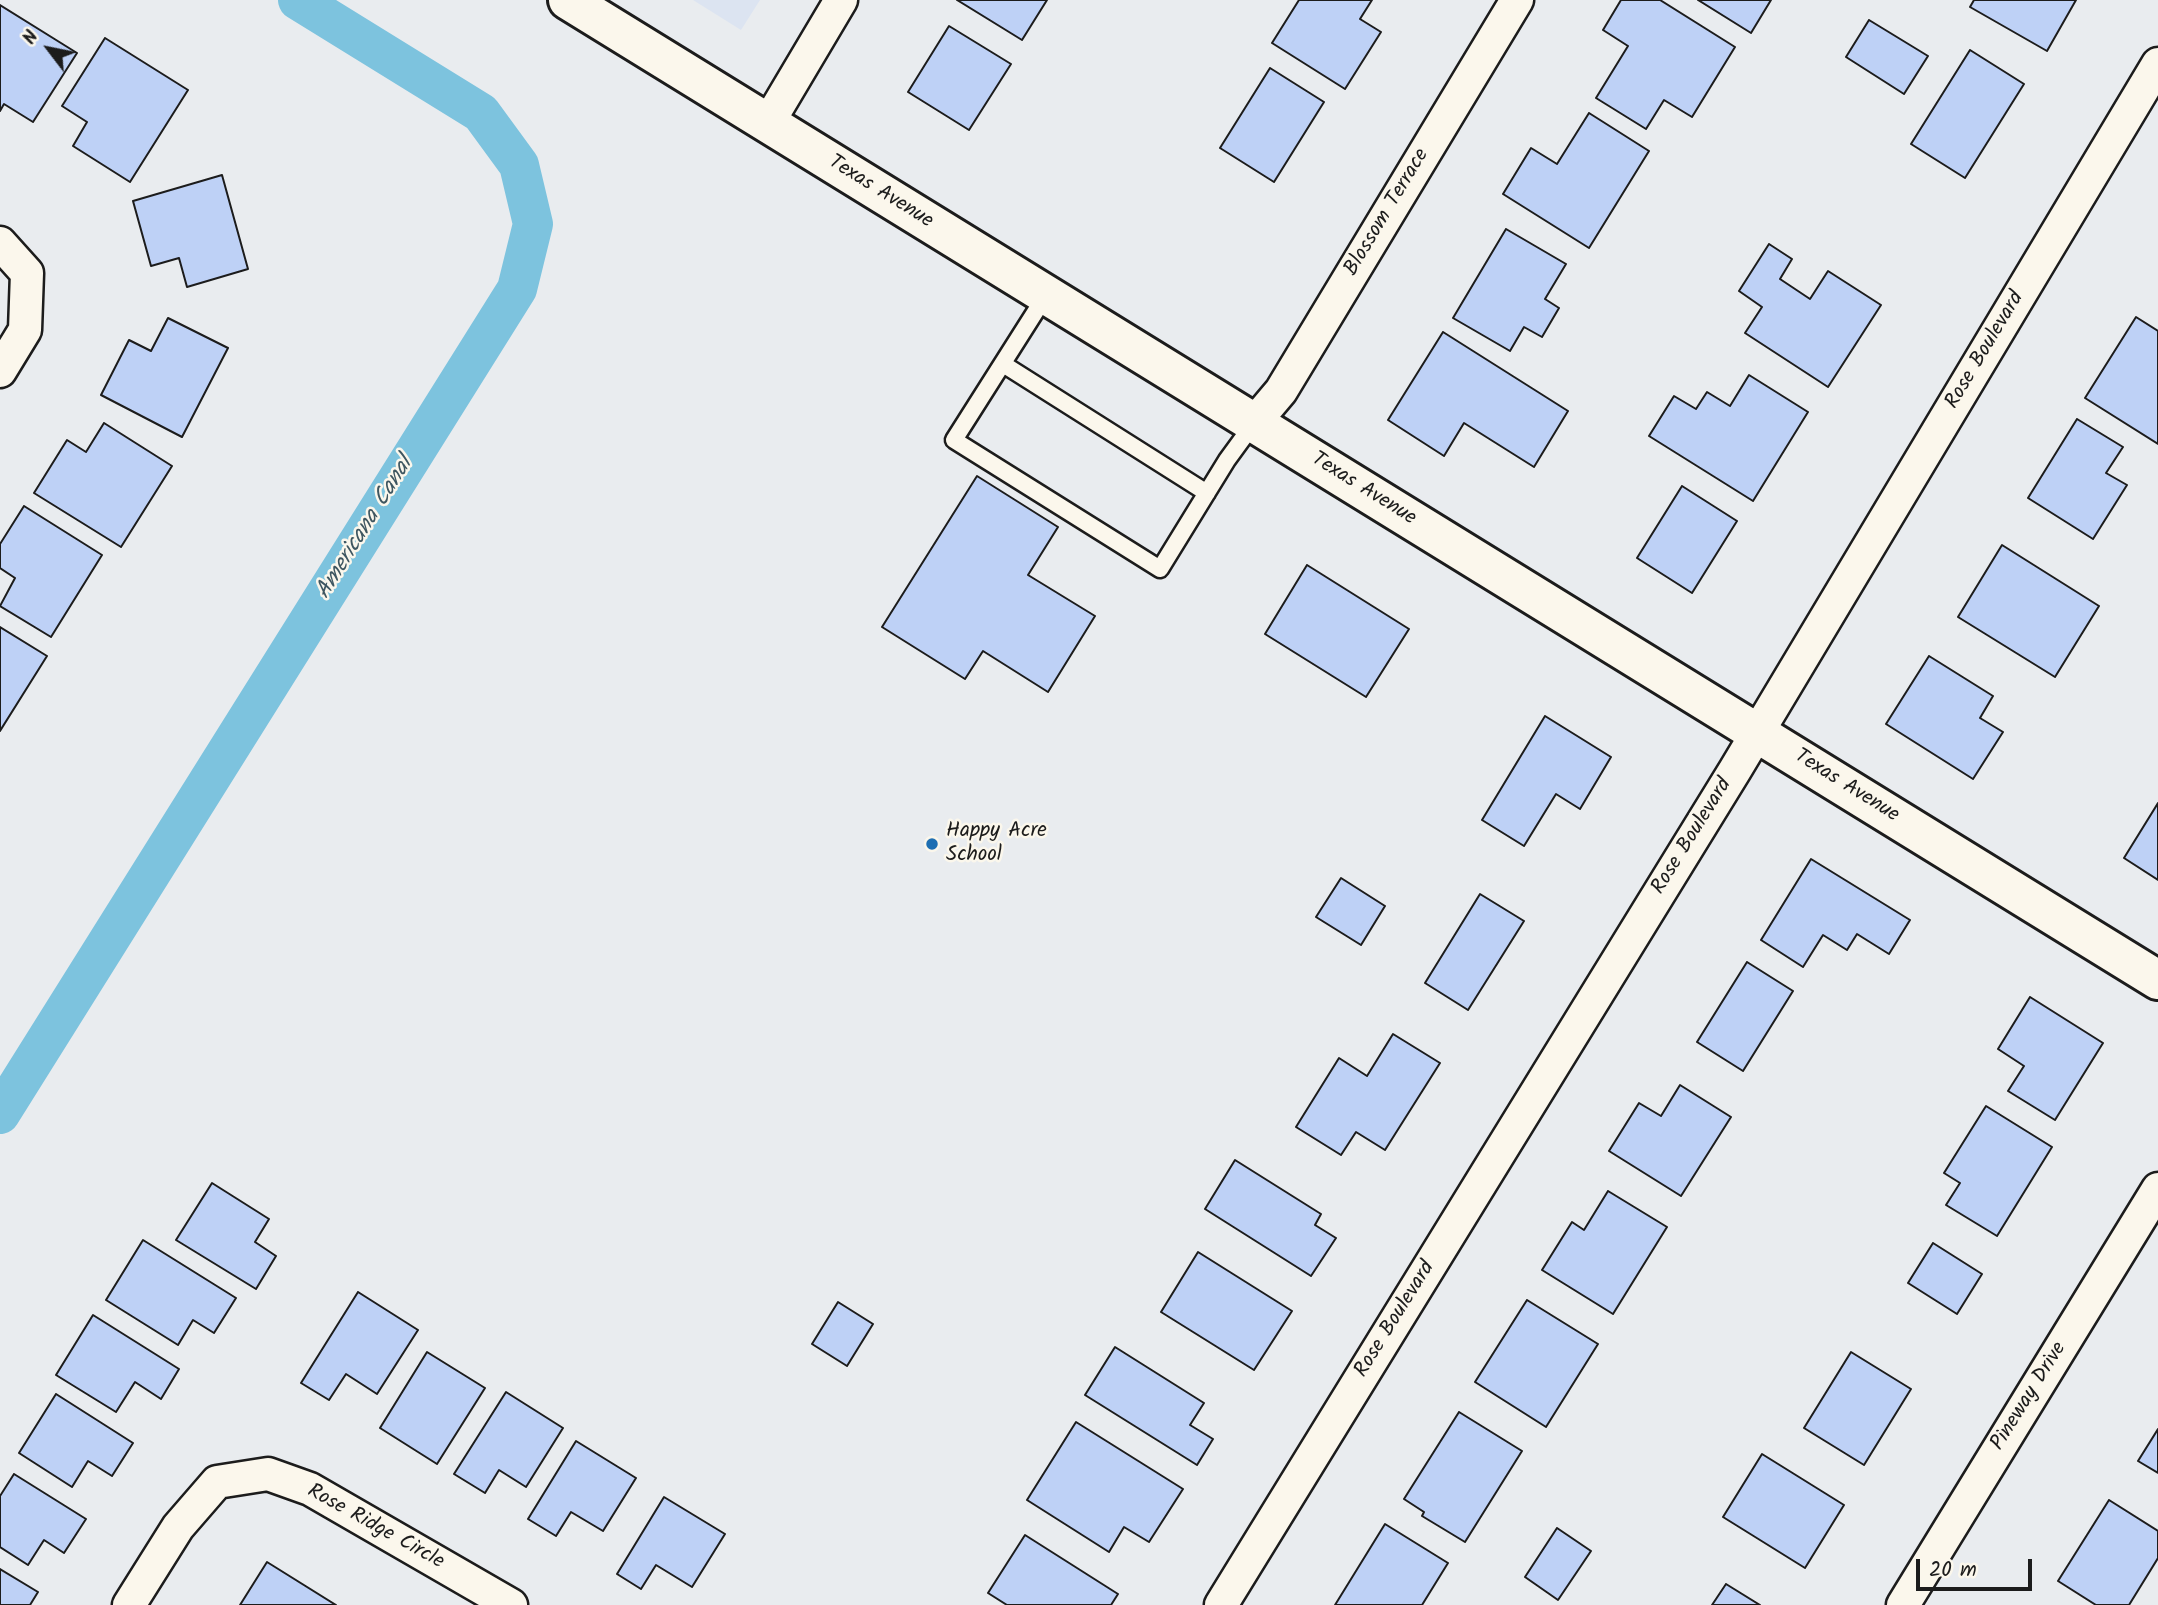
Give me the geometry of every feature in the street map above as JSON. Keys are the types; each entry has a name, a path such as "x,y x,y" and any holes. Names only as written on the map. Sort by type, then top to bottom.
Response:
{"street":[{"name":"Texas Avenue","path":"568,0 2158,980"},
{"path":"768,123 841,0"},
{"name":"Blossom Terrace","path":"1254,423 1281,391 1517,0"},
{"name":"Rose Boulevard","path":"1220,1605 1757,732 2158,64"},
{"path":"0,243 27,273 25,330 0,371"},
{"name":"Pineway Drive","path":"1903,1605 2158,1189"},
{"name":"Rose Ridge Circle","path":"130,1605 178,1527 217,1482 268,1474 310,1489 511,1605"}],"lane":[{"path":"1046,295 954,440 1160,569 1254,423"},
{"path":"1003,364 1207,493"}],"shaded area":[{"path":"693,0 760,0 741,30"}],"building":[{"path":"957,0 1047,0 1022,40"},
{"path":"1299,0 1372,0 1360,19 1381,32 1345,89 1272,43"},
{"path":"1621,0 1660,0 1735,47 1692,117 1664,100 1646,129 1596,98 1628,46 1603,30"},
{"path":"1698,0 1771,0 1751,33"},
{"path":"1974,0 2076,0 2047,51 1970,7"},
{"path":"0,5 77,53 33,122 4,104 0,111"},
{"path":"1869,20 1928,56 1904,94 1846,57"},
{"path":"949,26 1011,64 969,130 908,92"},
{"path":"105,38 188,90 130,182 73,146 87,122 62,106"},
{"path":"1970,50 2024,84 1965,178 1911,144"},
{"path":"1270,68 1324,102 1274,182 1220,148"},
{"path":"1589,113 1649,151 1589,248 1503,194 1531,148 1557,164"},
{"path":"222,175 248,269 187,287 179,258 151,266 133,201"},
{"path":"1506,229 1566,264 1545,299 1559,308 1542,337 1524,327 1510,351 1453,318"},
{"path":"1769,244 1792,259 1780,279 1810,299 1828,271 1881,305 1828,387 1745,333 1762,307 1739,291"},
{"path":"2136,317 2158,331 2158,444 2085,398"},
{"path":"168,318 228,348 182,437 101,395 129,340 151,351"},
{"path":"1443,332 1568,411 1534,467 1464,423 1444,456 1388,420"},
{"path":"1749,375 1808,412 1753,501 1649,436 1674,396 1696,409 1707,392 1730,406"},
{"path":"2077,419 2123,447 2106,473 2127,485 2093,539 2028,498"},
{"path":"104,423 172,466 121,547 34,493 67,440 86,452"},
{"path":"977,476 1058,527 1028,575 1095,616 1048,692 983,651 965,679 882,627"},
{"path":"1682,486 1737,521 1692,593 1637,558"},
{"path":"24,506 102,555 51,637 0,606 15,578 0,568 0,544"},
{"path":"2002,545 2099,606 2055,677 1958,617"},
{"path":"1307,565 1409,629 1366,697 1265,634"},
{"path":"0,627 47,656 0,731"},
{"path":"1929,656 1993,696 1980,718 2003,732 1973,779 1886,724"},
{"path":"1545,716 1611,757 1580,809 1556,794 1524,846 1482,820"},
{"path":"2158,803 2158,880 2124,858"},
{"path":"1811,859 1910,920 1889,954 1857,934 1847,950 1823,935 1803,967 1761,940"},
{"path":"1341,878 1385,906 1361,945 1316,917"},
{"path":"1480,894 1524,921 1468,1010 1425,983"},
{"path":"1747,962 1793,991 1743,1071 1697,1042"},
{"path":"2030,997 2103,1043 2055,1120 2008,1091 2024,1066 1998,1049"},
{"path":"1393,1034 1440,1063 1385,1150 1356,1132 1341,1155 1296,1127 1339,1058 1367,1076"},
{"path":"1680,1085 1731,1117 1681,1196 1609,1151 1639,1103 1661,1116"},
{"path":"1986,1106 2052,1147 1997,1236 1946,1205 1960,1183 1944,1173"},
{"path":"1235,1160 1321,1214 1315,1225 1336,1238 1311,1276 1205,1209"},
{"path":"212,1183 269,1219 255,1242 276,1256 256,1289 176,1240"},
{"path":"1608,1191 1667,1227 1613,1314 1542,1270 1572,1222 1584,1230"},
{"path":"143,1240 236,1298 214,1333 193,1320 178,1345 106,1300"},
{"path":"1933,1243 1982,1274 1957,1314 1908,1283"},
{"path":"1198,1252 1292,1311 1254,1370 1161,1312"},
{"path":"358,1292 418,1330 377,1394 346,1374 329,1400 301,1383"},
{"path":"1527,1300 1598,1344 1546,1427 1475,1382"},
{"path":"838,1302 873,1324 847,1366 812,1344"},
{"path":"93,1315 179,1369 161,1399 135,1382 116,1412 56,1375"},
{"path":"1115,1347 1204,1403 1190,1425 1213,1439 1197,1465 1085,1395"},
{"path":"427,1352 485,1388 437,1464 380,1428"},
{"path":"1851,1352 1911,1389 1864,1465 1804,1428"},
{"path":"506,1392 563,1428 526,1487 499,1470 485,1493 454,1474"},
{"path":"56,1394 133,1443 112,1476 88,1461 72,1487 19,1453"},
{"path":"1459,1412 1522,1451 1465,1542 1422,1516 1424,1512 1404,1499"},
{"path":"1076,1422 1183,1489 1149,1542 1124,1527 1109,1552 1027,1500"},
{"path":"2158,1429 2158,1473 2138,1461"},
{"path":"576,1441 636,1478 603,1531 571,1512 556,1536 528,1519"},
{"path":"1762,1454 1844,1505 1805,1568 1723,1517"},
{"path":"14,1474 86,1519 64,1553 44,1540 28,1565 0,1547 0,1496"},
{"path":"664,1497 725,1534 692,1587 656,1565 641,1589 617,1574"},
{"path":"2109,1500 2158,1531 2158,1558 2129,1605 2096,1605 2058,1581"},
{"path":"1385,1524 1448,1563 1422,1605 1335,1605"},
{"path":"1557,1528 1591,1551 1558,1600 1525,1577"},
{"path":"1025,1535 1118,1594 1111,1605 1007,1605 988,1593"},
{"path":"267,1562 336,1605 240,1605"},
{"path":"0,1569 38,1592 30,1605 0,1605"},
{"path":"1726,1584 1760,1605 1712,1605"}],"waterway":[{"name":"Americana Canal","path":"0,1114 517,289 533,224 519,165 481,113 298,0"}],"place":[{"name":"Happy Acre School","path":"932,844"}]}
